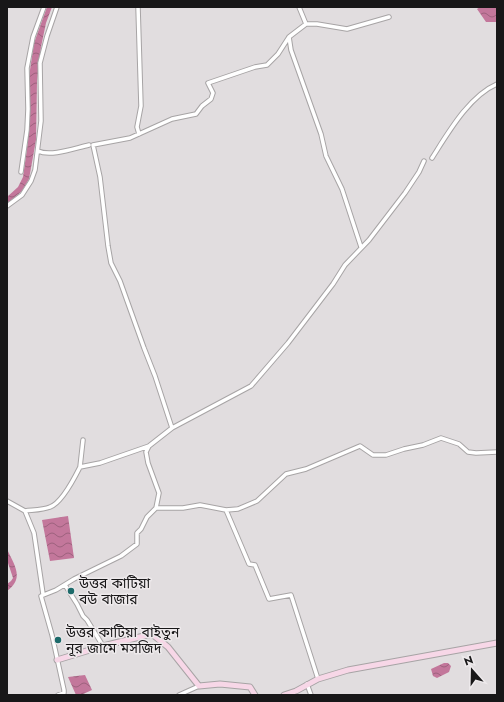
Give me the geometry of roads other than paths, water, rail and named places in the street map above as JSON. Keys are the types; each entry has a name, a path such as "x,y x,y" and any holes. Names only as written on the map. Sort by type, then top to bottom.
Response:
{"street":[{"path":"21,172 27,130 28,109 26,68 33,37 44,7"},
{"path":"7,206 22,195 32,181 35,170 41,121 40,63 57,7"},
{"path":"138,7 141,106 137,127 139,134"},
{"path":"299,7 306,24"},
{"path":"172,428 155,376 120,281 111,263 100,177 93,145 130,138 172,119 196,114 202,106 212,99 213,93 208,83 256,67 267,65 278,54 289,37 306,24 317,24 347,29 389,17"},
{"path":"289,37 291,50 321,134 326,156 342,189 361,248"},
{"path":"432,158 455,122 482,93 497,84"},
{"path":"38,151 44,154 89,145"},
{"path":"80,467 149,446 172,428 251,386 288,343 345,265 361,248 405,193 419,172 424,161"},
{"path":"156,508 183,508 200,505 226,510 238,509 257,501 286,474 306,469 360,446 373,455 386,455 423,445 441,438 459,444 468,452 497,452"},
{"path":"7,501 25,511 51,507 57,502 73,481 80,467 82,440"},
{"path":"43,594 56,590 128,552 137,544 136,533 141,529 147,517 156,508 160,493 148,463 146,452 149,446"},
{"path":"226,510 249,564 255,565 269,599 291,595 318,679"},
{"path":"25,511 34,533 43,594 41,596 51,630 64,693 58,695"},
{"path":"65,585 103,646"},
{"path":"57,660 103,646 152,634 168,647 199,686"},
{"path":"285,695 294,693 307,684 318,679 368,666 497,643"},
{"path":"179,695 199,686 220,684 250,687 255,695"},
{"path":"307,684 311,695"}],"water":[{"path":"47,7 52,7 46,23 41,47 37,81 36,140 29,179 22,191 7,204 7,197 18,187 23,177 28,141 30,70 34,43"},
{"path":"480,7 497,7 497,22 486,22 477,9"},
{"path":"68,516 74,558 50,561 42,520"},
{"path":"7,549 15,566 17,576 16,581 7,591 7,584 13,578 7,560"},
{"path":"444,663 448,663 451,666 449,672 437,678 433,676 431,669"},
{"path":"85,675 92,690 81,695 76,695 68,677"}],"place":[{"name":"উত্তর কাটিয়া বউ বাজার","path":"71,591"},
{"name":"উত্তর কাটিয়া বাইতুন নূর জামে মসজিদ","path":"58,640"}]}
